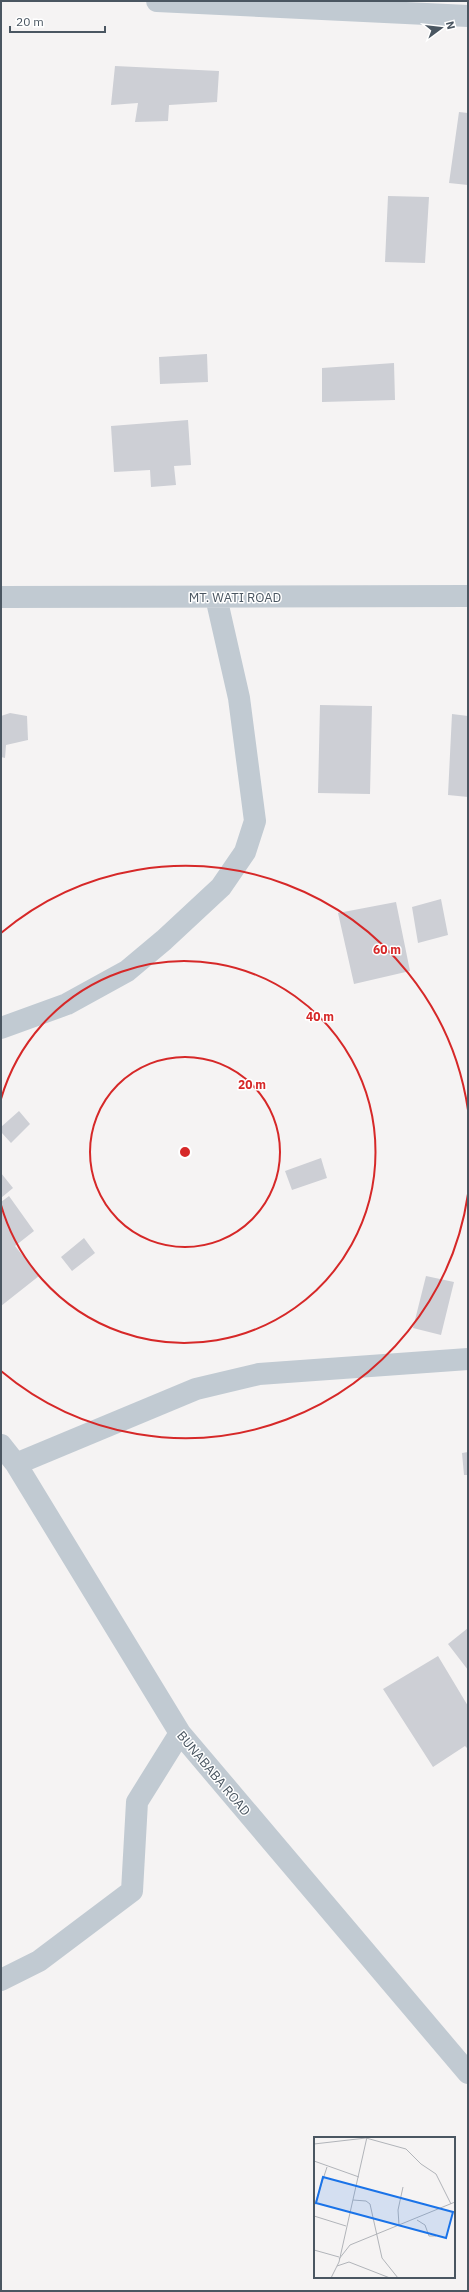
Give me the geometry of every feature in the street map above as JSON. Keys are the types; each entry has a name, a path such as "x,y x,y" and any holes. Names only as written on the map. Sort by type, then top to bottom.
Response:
{"street":[{"path":"157,1 468,16"},
{"name":"MT. WATI ROAD","path":"1,598 468,596"},
{"path":"1,1028 67,1004 127,971 164,940 221,887 245,852 255,822 239,698 216,597"},
{"path":"16,1464 196,1389 259,1374 468,1359"},
{"name":"BUNABABA ROAD","path":"1,1445 16,1464 180,1734 468,2073"},
{"path":"1,1980 39,1961 132,1891 137,1802 180,1734"}],"building":[{"path":"115,66 219,71 217,102 169,105 168,121 135,122 138,103 111,105"},
{"path":"459,112 468,113 468,185 449,183"},
{"path":"388,196 429,197 425,263 385,262"},
{"path":"207,354 208,382 160,384 159,357"},
{"path":"394,363 395,400 322,402 322,368"},
{"path":"188,420 191,465 174,466 176,485 151,487 150,470 114,472 111,426"},
{"path":"320,705 372,706 370,794 318,793"},
{"path":"10,713 27,716 28,740 6,745 5,758 1,757 1,716"},
{"path":"452,714 468,716 468,797 448,795"},
{"path":"441,899 448,935 418,943 412,907"},
{"path":"396,902 410,971 354,984 338,913"},
{"path":"19,1111 30,1124 11,1143 1,1132 1,1127"},
{"path":"321,1158 327,1178 292,1190 285,1171"},
{"path":"1,1173 13,1188 1,1198"},
{"path":"9,1196 34,1231 15,1246 39,1276 1,1306 1,1202"},
{"path":"84,1238 95,1253 72,1271 61,1257"},
{"path":"426,1276 454,1282 441,1335 413,1328"},
{"path":"468,1452 468,1475 464,1475 462,1453"},
{"path":"468,1628 468,1670 448,1644"},
{"path":"438,1656 468,1706 468,1749 465,1746 433,1767 383,1689"}]}
